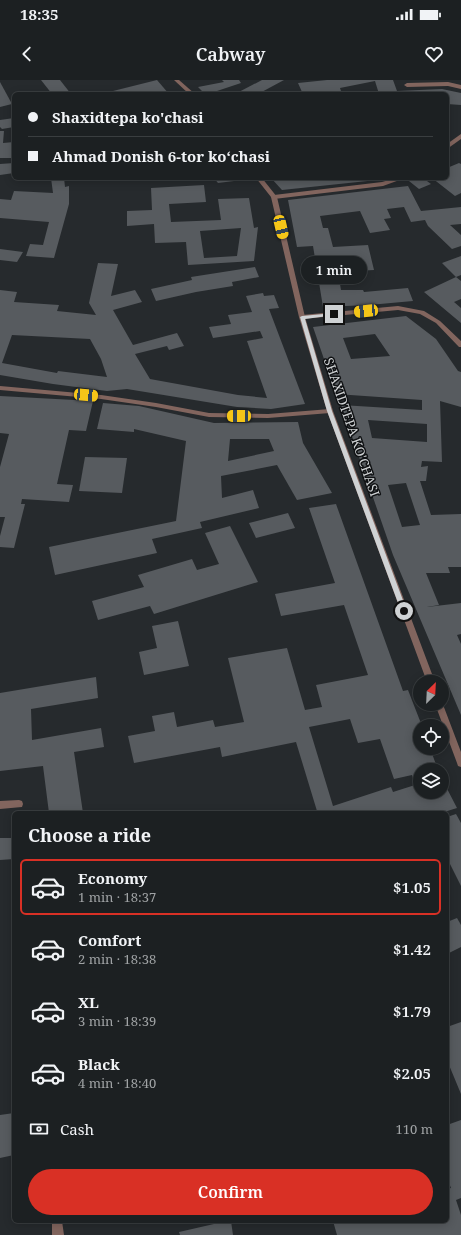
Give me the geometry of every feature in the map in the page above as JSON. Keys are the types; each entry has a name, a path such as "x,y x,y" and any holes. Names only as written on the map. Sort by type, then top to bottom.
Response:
{"street":[{"path":"176,80 190,92"},
{"path":"407,85 448,84 461,87"},
{"path":"449,145 461,136"},
{"name":"SHAXIDTEPA KO'CHASI","path":"261,180 274,197 302,317 330,411 428,675"},
{"path":"274,197 383,184 396,180"},
{"path":"302,317 398,308 422,312 438,322 461,345"},
{"path":"0,388 101,397 210,415 268,416 330,411"},
{"path":"442,711 461,762"},
{"path":"0,805 19,804"},
{"path":"57,1223 58,1235"}],"building":[{"path":"41,80 60,80 69,92 50,92"},
{"path":"157,80 167,92 109,92"},
{"path":"222,80 239,80 241,83 214,92 203,92 198,87 224,82"},
{"path":"262,80 284,80 262,92 239,92"},
{"path":"327,80 393,80 397,91 442,89 461,93 461,105 449,104 449,92 378,92 375,81 340,88 341,92 302,92 298,83"},
{"path":"0,82 12,104 0,107"},
{"path":"12,118 12,127 2,129 0,127 0,120"},
{"path":"0,131 4,131 3,143 12,142 12,158 0,158"},
{"path":"12,163 12,173 0,175 0,164"},
{"path":"459,163 461,164 461,193 455,196 435,180 449,180 449,167"},
{"path":"51,180 64,180 65,187 69,186 69,204 54,258 26,256 30,244 43,245 49,222 0,218 0,199 11,200 14,191 53,193"},
{"path":"216,180 242,180 218,183"},
{"path":"273,180 377,180 282,190"},
{"path":"426,180 431,184 419,189 409,181"},
{"path":"204,185 206,202 169,204 171,222 221,220 218,199 249,198 254,228 258,227 254,261 188,265 186,242 155,243 154,224 127,226 127,211 152,210 151,188","holes":["241,228 237,256 204,258 200,231"]},
{"path":"408,186 421,211 461,207 461,224 450,225 461,235 461,246 452,249 428,226 425,220 411,222 404,207 387,209 391,218 384,219 390,230 370,233 360,211 320,216 323,228 328,228 333,247 368,245 374,270 338,272 341,290 363,290 364,292 408,288 413,301 323,307 313,246 297,247 288,200"},
{"path":"0,249 23,252 17,262 0,260"},
{"path":"461,256 461,275 456,277 442,263"},
{"path":"98,263 118,264 111,296 135,290 142,302 113,310 133,345 177,333 184,346 169,350 167,346 135,354 150,379 238,395 267,398 247,341 263,338 260,331 213,338 209,327 231,324 228,315 252,312 246,296 263,293 264,296 274,295 279,308 269,309 305,404 271,409 237,407 127,389 107,391 0,375 0,290 17,292 14,302 59,305 57,311 96,315 89,303","holes":["12,335 90,339 101,359 107,377 58,371 57,373 2,363"]},
{"path":"255,267 259,277 232,282 233,286 156,301 151,289 192,280 191,277"},
{"path":"456,277 461,281 461,299 454,302 461,308 461,323 424,292"},
{"path":"406,316 436,339 458,371 461,372 461,407 440,401 442,462 422,461 421,467 428,466 426,481 420,481 431,515 461,514 461,567 448,567 450,573 426,573 439,605 427,607 461,603 461,634 457,635 461,644 461,715 449,687 449,675 444,675 393,555 341,405 422,410 422,400 336,394 313,327","holes":["375,334 390,356 351,359 343,338","368,420 427,424 427,442 372,438","406,483 420,525 402,527 388,485"]},
{"path":"0,396 93,401 86,431 69,430 57,484 73,485 69,502 22,499 21,504 25,504 14,548 0,547 0,536 5,517 0,517 0,467 9,434 0,433"},
{"path":"103,403 139,406 214,423 298,422 303,443 332,493 297,500 277,465 221,476 222,498 253,490 259,508 200,522 202,528 152,539 157,553 55,575 49,547 176,521 186,441 134,429 134,432 97,429","holes":["230,439 269,439 274,451 228,461"]},
{"path":"85,457 127,458 122,493 79,491"},
{"path":"336,504 403,691 408,690 413,703 413,711 416,711 419,719 413,719 413,755 433,755 435,763 413,763 413,778 412,775 394,779 380,739 358,743 350,719 309,727 333,806 391,787 393,792 413,786 413,799 449,799 449,793 457,808 447,811 317,811 296,742 222,757 220,747 134,763 128,736 155,731 152,716 174,712 177,727 213,720 215,727 244,722 228,658 287,648 305,710 322,707 316,685 368,675 344,605 281,616 275,594 335,583 309,508"},
{"path":"288,513 295,528 256,538 249,523"},
{"path":"230,526 258,582 154,614 150,606 98,620 92,601 144,587 138,575 192,559 197,570 219,564 205,533"},
{"path":"178,621 189,666 144,675 139,652 157,648 152,626"},
{"path":"96,677 98,698 31,709 32,740 101,728 104,747 74,752 83,811 49,811 43,766 0,771 0,693"},
{"path":"456,814 461,823 461,886 449,862 449,816"},
{"path":"0,838 12,838 12,859 0,860"},
{"path":"457,918 461,925 461,947 449,953 449,921"},
{"path":"461,1022 461,1094 449,1065 449,1026"},
{"path":"12,1113 12,1155 0,1158 0,1115"},
{"path":"461,1120 461,1198 456,1200 461,1215 461,1235 337,1235 334,1223 449,1223 449,1188 451,1188 449,1183 449,1124"},
{"path":"218,1223 231,1223 233,1235 180,1235 179,1232"}],"route":[{"path":"334,314 302,317 330,411 404,611"}]}
